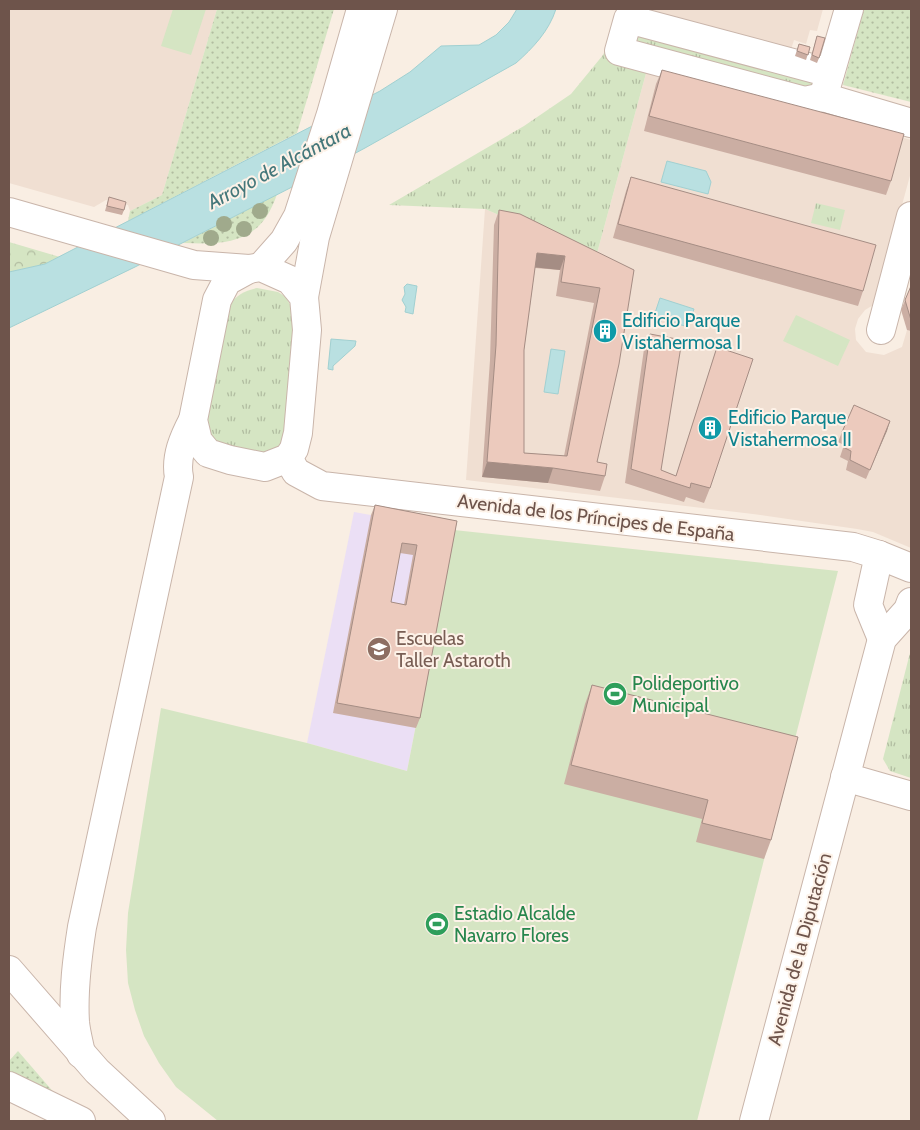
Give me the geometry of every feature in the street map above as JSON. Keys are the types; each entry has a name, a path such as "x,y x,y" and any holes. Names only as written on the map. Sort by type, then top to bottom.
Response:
{"street":[{"path":"89,1062 101,1054 92,1032 75,972 82,927 179,477 177,467 184,437 193,420 217,300 227,281 255,268 284,241 298,216 361,9"},
{"path":"193,420 198,441 208,453 230,460 265,467 288,458 294,449 298,433 307,330 304,297 315,237 383,9"},
{"path":"849,9 827,85 804,101 619,51 628,18 827,85 911,123"},
{"path":"9,212 194,265 255,268 290,280 304,297"},
{"path":"881,330 911,216"},
{"path":"194,265 217,300"},
{"path":"179,477 208,453"},
{"name":"Avenida de los Príncipes de España","path":"288,458 296,472 322,486 852,547 911,568"},
{"path":"878,555 868,605 882,638"},
{"name":"Avenida de la Diputación","path":"754,1121 882,638 908,610 911,602"},
{"path":"845,776 911,796"},
{"path":"9,970 89,1062 151,1121"},
{"path":"34,999 63,986 75,972"},
{"path":"9,1086 81,1121"}],"shaded area":[{"path":"9,9 217,9 162,195 130,211 128,205 106,200 94,207 9,183"},
{"path":"621,9 823,9 817,31 810,30 806,44 794,40 789,56"},
{"path":"648,66 911,140 911,172 875,304 865,310 858,319 855,329 856,340 866,352 884,355 902,347 907,330 911,331 911,548 873,532 857,529 753,514 466,480 485,209 596,257"},
{"name":"Escuelas Taller Astaroth","path":"354,512 454,530 407,771 307,743"}],"green space":[{"path":"173,9 206,9 191,55 161,46"},
{"path":"217,9 334,9 297,133 128,221 130,211 162,195"},
{"path":"864,9 911,9 911,102 843,85"},
{"path":"618,25 825,66 814,114 648,66 596,257 485,209 389,205 524,126 571,94 603,55"},
{"path":"716,49 754,62 758,71 756,78 710,70"},
{"path":"277,194 262,223 252,232 241,238 214,243 183,243"},
{"path":"816,203 845,210 840,230 811,223"},
{"path":"9,242 60,257 45,264 9,272"},
{"path":"257,288 278,292 286,297 296,316 290,430 279,449 260,456 216,446 205,424 229,305 241,294"},
{"path":"796,315 850,340 838,366 783,341"},
{"name":"Estadio Alcalde Navarro Flores","path":"454,530 838,571 697,1121 218,1121 176,1087 159,1063 144,1036 128,983 126,950 128,913 161,708 307,743 407,771"},
{"path":"911,649 911,778 890,771 883,759"},
{"path":"18,1051 56,1095 9,1078 9,1061"}],"water":[{"name":"Arroyo de Alcántara","path":"517,9 556,9 540,39 516,63 296,185 135,267 9,328 9,272 45,264 380,91 410,72 441,46 479,45 496,35 509,22"},
{"path":"667,161 706,171 711,182 708,194 661,182"},
{"path":"407,284 417,286 413,314 405,312 406,307 402,300 405,294 404,287"},
{"path":"660,298 694,309 688,327 662,319 661,322 653,319"},
{"path":"331,339 356,341 355,346 333,366 333,370 328,369"},
{"path":"551,349 565,351 558,394 544,392"}],"building":[{"path":"817,36 825,38 819,58 812,55"},
{"path":"799,44 810,47 808,55 797,51"},
{"path":"662,70 904,134 891,181 649,116"},
{"path":"631,177 876,245 863,291 618,224"},
{"path":"109,197 126,202 124,210 107,206"},
{"name":"Edificio Parque Vistahermosa I","path":"499,210 520,214 634,270 619,364 597,462 607,464 605,476 553,468 487,462 496,345","holes":["537,253 565,256 561,282 600,288 567,456 524,453 524,350"]},
{"path":"911,286 911,320 905,300"},
{"name":"Edificio Parque Vistahermosa II","path":"650,334 682,340 661,470 676,476 717,347 753,359 710,488 691,483 690,488 631,469"},
{"path":"854,405 890,421 870,470 850,460 851,451 843,447 849,435 842,432"},
{"path":"375,505 457,521 420,718 337,703","holes":["402,543 417,545 406,605 391,602"]},
{"path":"592,685 798,737 771,840 702,823 708,800 571,765"}],"place":[{"name":"Edificio Parque Vistahermosa I","path":"605,331"},
{"name":"Edificio Parque Vistahermosa II","path":"710,428"},
{"name":"Escuelas Taller Astaroth","path":"379,649"},
{"name":"Polideportivo Municipal","path":"615,694"},
{"name":"Estadio Alcalde Navarro Flores","path":"437,924"}]}
